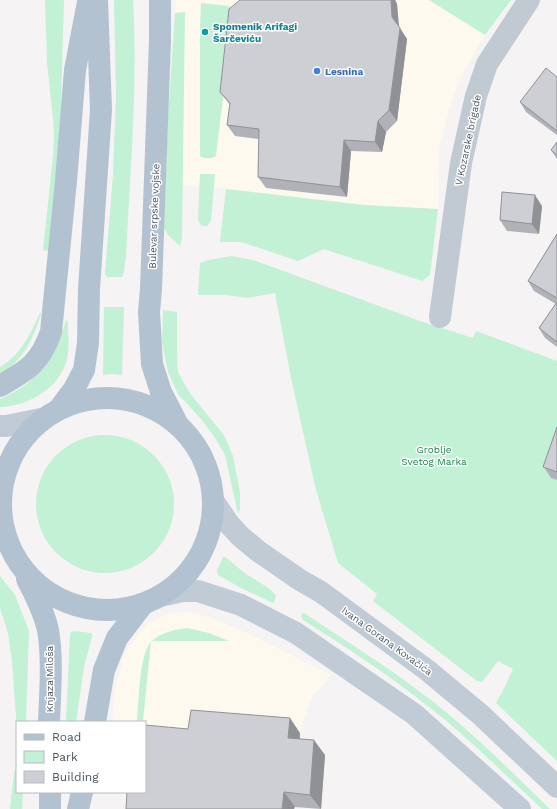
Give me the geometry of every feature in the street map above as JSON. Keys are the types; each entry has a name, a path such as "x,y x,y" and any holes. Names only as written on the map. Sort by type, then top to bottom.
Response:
{"main road":[{"path":"0,386 21,374 36,360 46,347 51,332 75,70 88,0"},
{"path":"97,0 101,110 89,289 88,343 84,370 74,389 50,414 21,440 7,466 0,495 1,522 6,540 11,550 22,569 46,592 77,606 110,610 184,591 198,591 241,605 296,633 414,714 520,809"},
{"name":"Bulevar srpske vojske","path":"160,0 160,40 150,312 152,364 161,392 179,425"},
{"path":"0,426 6,426 50,414 89,399 122,398 152,407 179,425 198,448 210,474 214,502 211,527 203,550 190,571 152,600 117,638 104,670 95,721"},
{"name":"Ivana Gorana Kovačića","path":"214,502 229,524 258,552 321,592 427,670 481,715 557,787"},
{"name":"Knjaza Miloša","path":"22,569 40,603 48,630 51,671 49,721"},
{"path":"50,793 50,809"},
{"path":"78,809 82,793"}],"street":[{"name":"V Kozarske brigade","path":"440,317 461,163 476,96 487,64 529,0"}],"shaded area":[{"path":"176,0 429,0 485,35 461,76 448,113 439,149 438,209 364,205 221,188 163,184"},
{"path":"188,612 206,616 260,639 331,675 322,687 312,696 300,733 298,753 325,755 321,809 142,793 146,793 146,721 112,721 116,685 125,652 147,624 171,613"}],"green space":[{"path":"45,0 64,0 60,138 49,251 43,250 54,135 47,63"},
{"path":"114,0 133,0 135,64 126,257 122,277 107,277 105,274 113,175 116,96"},
{"path":"429,0 511,0 485,35"},
{"path":"201,3 230,6 223,100 216,156 212,158 204,158 200,156"},
{"path":"185,12 182,238 180,246 168,235 164,228 168,117 175,13"},
{"path":"200,174 215,174 211,221 207,226 202,226 198,219"},
{"path":"226,189 364,205 438,209 430,275 422,281 324,249 298,261 241,242 220,242"},
{"name":"Groblje Svetog Marka","path":"231,256 253,260 420,321 473,338 476,331 557,361 557,761 496,703 513,669 498,661 482,682 477,681 373,601 377,594 338,563 316,490 291,378 275,293 247,298 226,295 198,295 200,263"},
{"path":"104,307 124,307 122,375 103,375"},
{"path":"163,310 177,312 178,372 187,389 224,435 233,456 240,493 240,509 238,514 225,455 214,436 201,419 178,394 168,372 162,342"},
{"path":"40,313 41,314 35,332 26,349 15,363 0,375 0,367 13,357 19,350 29,336"},
{"path":"66,320 68,322 67,358 62,373 56,381 40,395 30,400 20,404 0,407 0,399 24,386 34,377 50,358"},
{"path":"98,435 112,435 138,443 154,455 166,471 169,478 173,491 173,517 169,530 166,537 154,553 138,565 131,568 112,573 98,573 72,565 56,553 44,537 41,530 36,511 36,497 44,471 56,455 72,443 79,440"},
{"path":"223,557 267,587 276,595 273,603 218,575 217,571"},
{"path":"0,576 15,595 29,631 26,721 16,721 12,661 8,633 0,608"},
{"path":"304,613 429,698 486,747 550,809 542,809 458,731 414,695 335,640 303,620 301,616"},
{"path":"187,628 209,633 229,641 152,641 164,633"},
{"path":"71,632 92,633 84,667 76,721 66,721"},
{"path":"151,643 143,721 137,720 140,678 144,655"},
{"path":"16,768 16,793 23,793 22,809 10,809 14,772"}],"building":[{"name":"Lesnina","path":"240,0 391,0 392,17 400,28 389,110 378,121 375,142 344,140 340,187 258,177 259,129 227,125 230,103 220,92 229,9"},
{"path":"546,68 557,77 557,131 520,102"},
{"path":"557,142 557,155 551,150"},
{"path":"502,192 535,195 532,224 500,220"},
{"path":"557,234 557,298 528,281"},
{"path":"557,302 557,342 539,328"},
{"path":"557,427 557,472 543,467"},
{"path":"191,710 290,718 288,738 314,740 310,795 284,792 282,809 126,809 127,793 146,793 146,725 188,729"}],"place":[{"name":"Spomenik Arifagi Šarčeviću","path":"205,32"},
{"name":"Lesnina","path":"317,71"}]}
